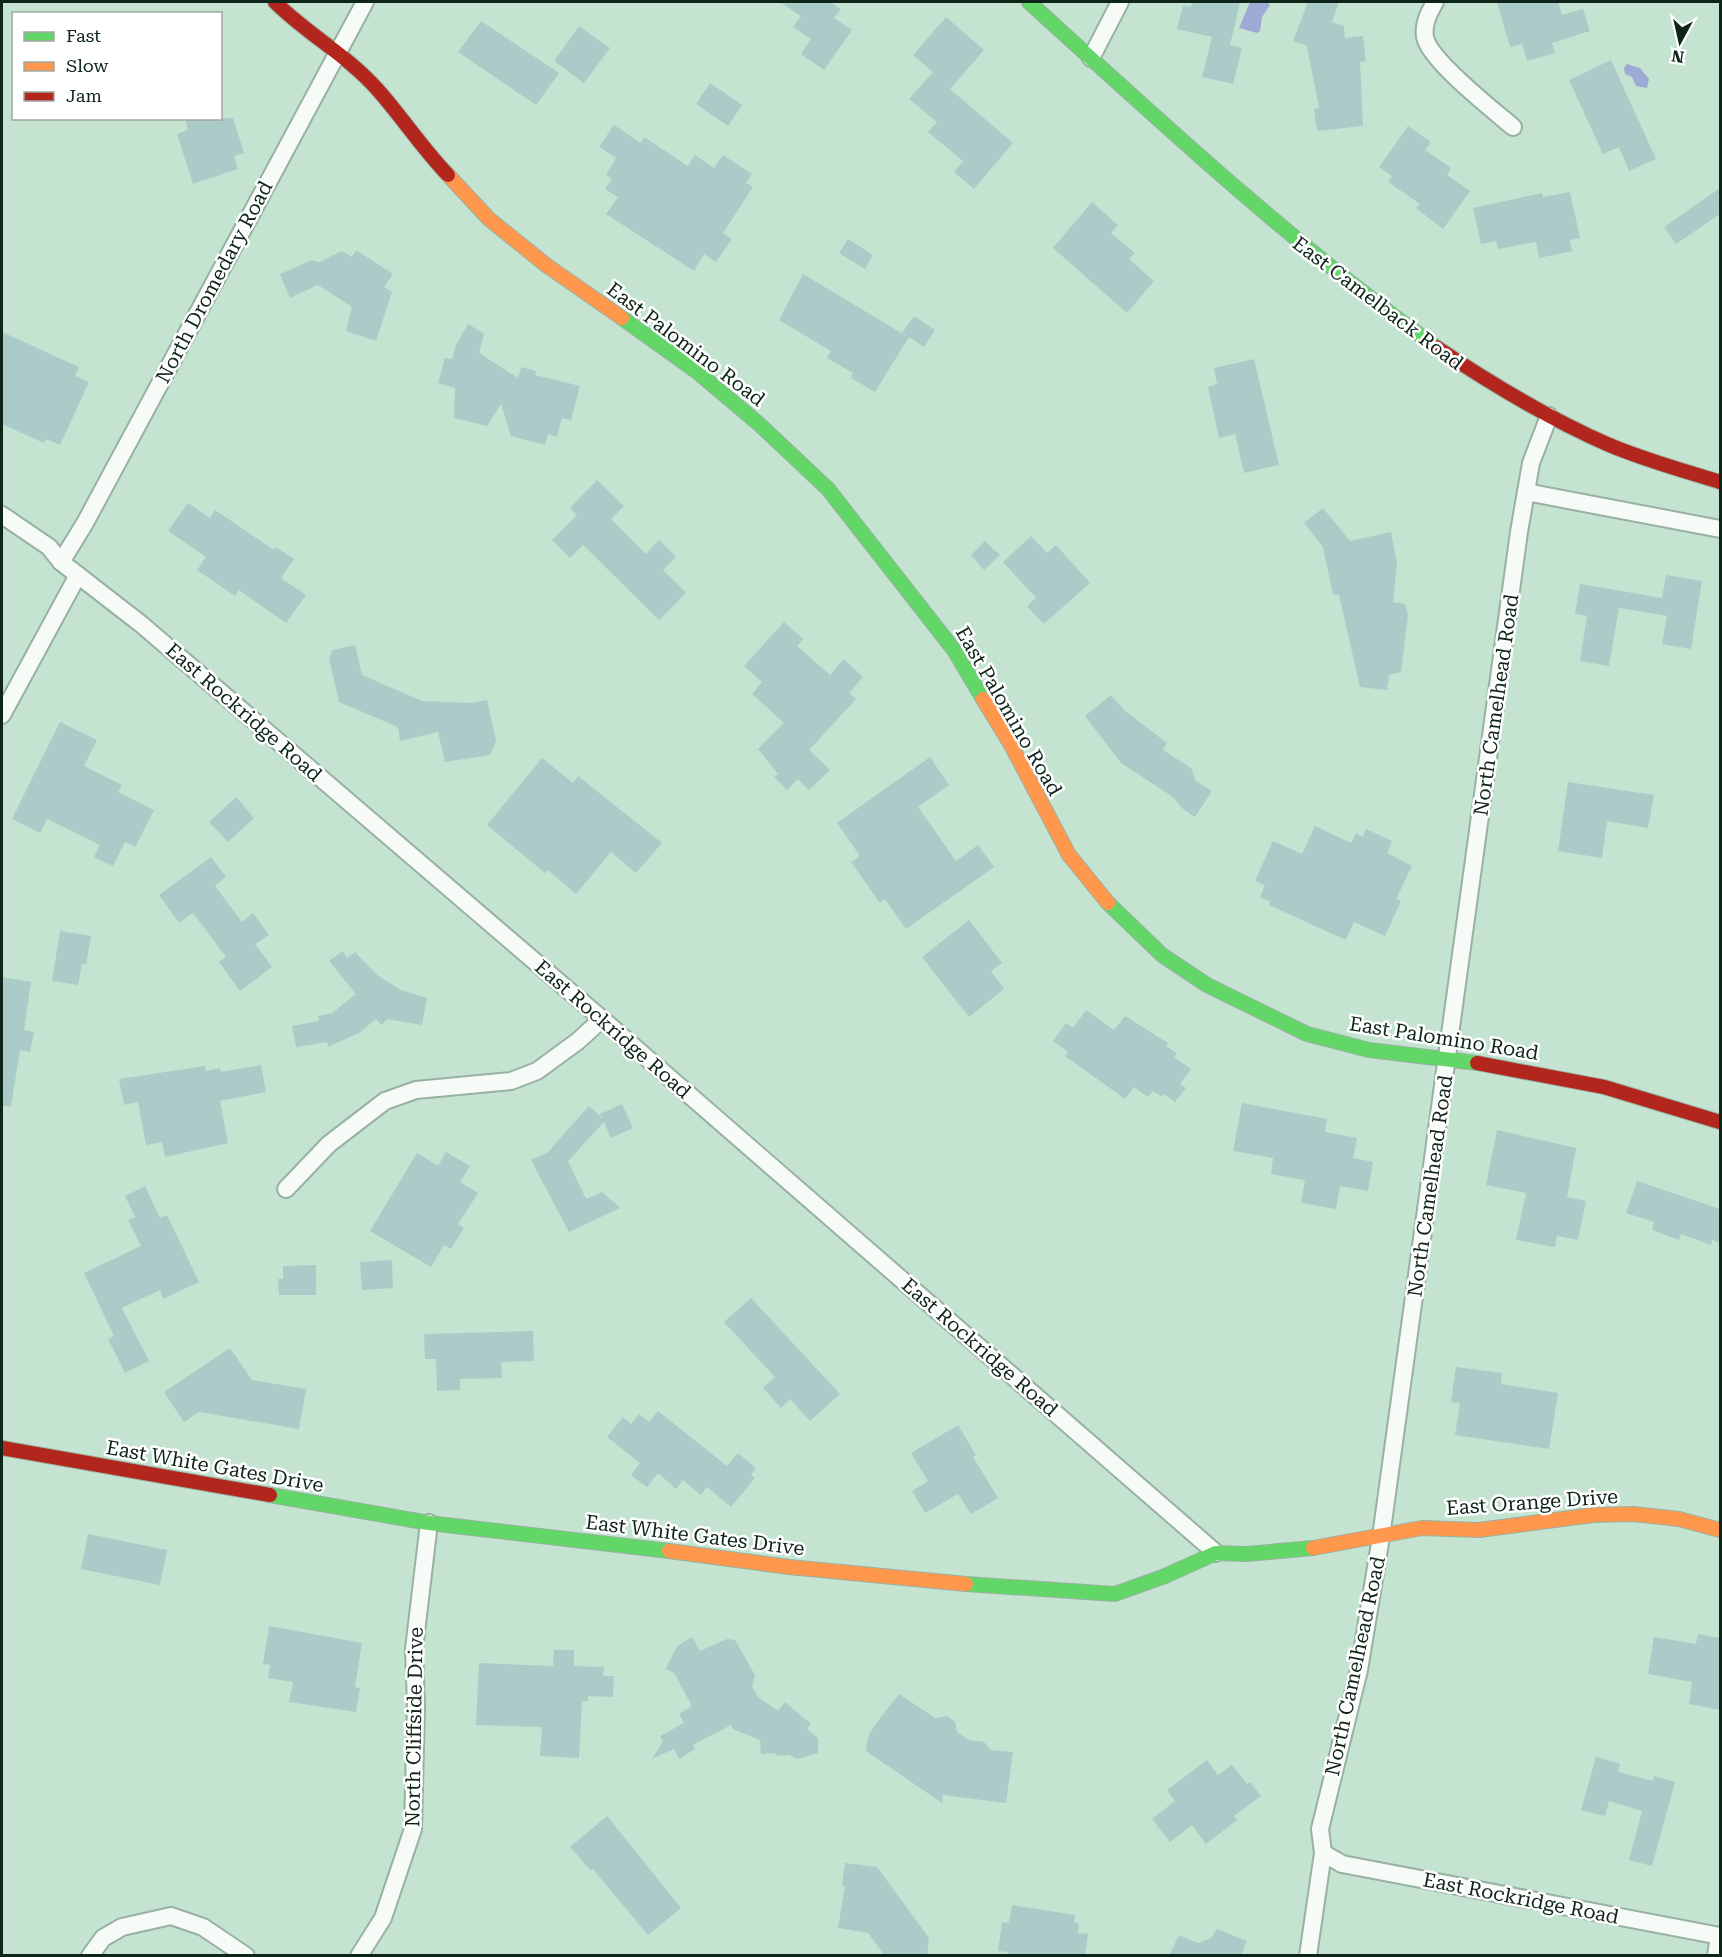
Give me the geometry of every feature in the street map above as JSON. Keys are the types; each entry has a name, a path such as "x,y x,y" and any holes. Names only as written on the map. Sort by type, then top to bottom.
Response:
{"street":[{"name":"East Palomino Road","path":"275,2 294,21 338,51 377,89 430,156 489,219 546,265 618,313 696,370 759,424 828,489 954,650 1010,743 1069,855 1112,909 1162,955 1207,985 1307,1034 1369,1050 1488,1064 1546,1074 1604,1087 1720,1122"},
{"name":"North Dromedary Road","path":"61,562 85,523 365,2"},
{"name":"East Camelback Road","path":"1029,2 1244,198 1327,270 1468,370 1594,439 1720,482"},
{"path":"1091,58 1120,2"},
{"path":"1435,2 1426,19 1425,38 1440,62 1513,127"},
{"name":"North Camelhead Road","path":"1308,1956 1323,1853 1320,1829 1359,1670 1381,1537 1527,492 1532,463 1549,416"},
{"path":"1527,492 1720,529"},
{"name":"East Rockridge Road","path":"2,515 49,547 61,562 150,631 602,1019 1216,1553"},
{"path":"2,715 78,575"},
{"path":"286,1189 329,1144 385,1101 416,1090 511,1081 537,1071 578,1041 602,1019"},
{"name":"East White Gates Drive","path":"2,1448 429,1523 518,1532 789,1567 1054,1592 1115,1594 1165,1576 1216,1553 1246,1554 1317,1548 1381,1537"},
{"name":"East Orange Drive","path":"1381,1537 1422,1528 1479,1530 1593,1515 1633,1514 1679,1519 1720,1530"},
{"name":"North Cliffside Drive","path":"358,1956 383,1918 413,1829 416,1706 414,1649 429,1523"},
{"name":"East Rockridge Road","path":"1323,1853 1342,1864 1720,1936"},
{"path":"90,1956 103,1938 122,1927 171,1916 203,1927 246,1956"},
{"path":"1716,1956 1720,1936"}],"water":[{"path":"1250,2 1267,2 1270,5 1262,17 1260,31 1257,33 1239,28"},
{"path":"1627,64 1640,68 1649,79 1647,88 1636,86 1632,77 1625,74 1624,68"}],"building":[{"path":"780,2 830,2 841,9 834,18 852,30 824,70 801,54 811,39 793,27 801,16"},
{"path":"1192,2 1240,2 1230,45 1242,48 1233,84 1202,77 1212,37 1177,29 1183,5 1191,7"},
{"path":"1308,2 1339,2 1332,22 1344,26 1345,38 1363,36 1366,61 1360,62 1363,126 1317,131 1314,109 1319,108 1307,46 1293,41"},
{"path":"1497,2 1558,2 1562,15 1583,9 1590,31 1552,43 1555,53 1527,61 1522,44 1510,47"},
{"path":"946,17 984,50 950,89 1013,143 974,189 954,172 963,161 928,132 937,122 909,99 933,72 913,55"},
{"path":"481,21 559,73 536,105 458,52"},
{"path":"579,26 610,48 584,83 554,61"},
{"path":"1611,60 1656,159 1629,171 1619,147 1603,154 1569,80"},
{"path":"710,83 742,105 728,126 696,104"},
{"path":"233,118 244,153 234,156 238,169 193,184 177,134 188,130 186,120"},
{"path":"614,125 641,143 644,137 688,166 695,155 714,168 723,155 752,174 746,183 753,187 723,233 732,239 716,262 704,254 694,271 606,214 618,197 605,189 612,179 606,175 616,158 599,147"},
{"path":"1408,126 1431,142 1425,150 1451,168 1447,175 1470,191 1443,229 1416,208 1420,204 1388,182 1392,176 1379,167"},
{"path":"1720,188 1720,214 1676,244 1664,227"},
{"path":"1570,192 1580,238 1570,240 1572,251 1539,258 1536,242 1498,249 1496,241 1481,244 1473,208 1542,193 1543,197"},
{"path":"1092,202 1118,225 1111,233 1135,253 1129,259 1154,281 1127,313 1053,248"},
{"path":"848,239 873,255 865,269 839,253"},
{"path":"356,250 393,274 384,287 392,292 376,341 346,331 352,307 318,285 290,298 280,274 312,260 319,262 342,251 352,257"},
{"path":"803,274 908,337 902,333 914,316 935,330 924,347 909,337 875,392 851,378 853,373 827,358 831,351 779,320"},
{"path":"468,324 484,334 479,353 518,378 521,367 536,371 535,375 580,386 571,420 562,418 557,437 548,434 545,445 511,436 501,404 487,426 454,418 455,388 438,383 445,358 452,359 456,345"},
{"path":"2,332 79,367 75,376 89,382 60,445 46,439 44,443 2,424"},
{"path":"1254,359 1279,465 1244,473 1235,434 1219,438 1208,387 1217,384 1214,368"},
{"path":"597,480 624,506 611,519 646,554 659,540 676,557 663,570 686,593 659,620 583,545 570,558 552,540 577,515 570,508"},
{"path":"188,503 210,518 215,510 274,550 276,547 294,559 281,578 306,595 286,623 239,590 235,596 197,570 206,557 168,531"},
{"path":"1323,508 1350,541 1391,532 1397,563 1393,602 1405,604 1408,615 1401,672 1389,675 1387,690 1360,687 1339,595 1333,595 1323,547 1304,523"},
{"path":"1031,536 1047,553 1056,545 1090,583 1044,624 1027,606 1036,598 1003,562"},
{"path":"985,541 1000,555 984,570 971,555"},
{"path":"1666,575 1702,581 1691,649 1662,644 1667,616 1619,608 1609,666 1580,661 1587,616 1575,614 1580,584 1662,598"},
{"path":"784,622 803,639 797,646 830,675 844,659 863,677 849,693 856,699 809,750 830,770 809,790 798,779 787,790 774,777 778,774 758,749 784,723 752,694 762,682 744,666"},
{"path":"355,645 362,675 422,701 473,703 487,700 496,741 490,755 445,762 438,732 400,741 398,727 339,702 329,658 333,650"},
{"path":"1111,695 1124,710 1167,743 1163,750 1191,768 1196,781 1212,791 1195,817 1184,810 1173,797 1121,763 1085,716"},
{"path":"60,722 97,740 84,766 122,785 118,792 154,810 135,847 125,842 113,866 94,857 100,845 47,819 40,833 12,819"},
{"path":"930,757 949,785 918,807 956,861 978,845 994,867 906,929 885,899 880,903 851,862 860,856 837,823"},
{"path":"542,758 573,783 578,776 662,843 636,873 611,852 576,894 548,870 545,873 487,825"},
{"path":"1568,782 1654,795 1648,828 1607,821 1602,858 1558,851"},
{"path":"236,797 254,818 228,842 209,822"},
{"path":"1315,826 1351,843 1356,833 1363,837 1366,829 1392,841 1387,853 1412,866 1396,899 1401,901 1385,936 1354,922 1346,940 1269,905 1270,902 1260,897 1265,885 1255,881 1273,841 1302,854"},
{"path":"211,857 226,877 215,886 242,922 253,913 269,935 255,944 272,967 240,991 219,962 226,957 193,913 179,923 159,895"},
{"path":"969,920 1002,963 991,971 1004,989 969,1017 922,957"},
{"path":"60,931 91,936 86,965 82,964 78,985 52,981"},
{"path":"343,951 347,958 355,952 377,975 401,990 427,998 422,1025 387,1019 382,1025 376,1019 359,1033 328,1047 327,1042 296,1047 292,1026 319,1021 318,1016 332,1013 356,994 329,961"},
{"path":"2,977 31,982 24,1030 34,1032 30,1052 20,1050 11,1106 2,1106"},
{"path":"1086,1010 1114,1030 1125,1016 1168,1043 1166,1046 1177,1053 1174,1057 1191,1069 1180,1084 1186,1088 1175,1102 1164,1094 1162,1097 1153,1091 1148,1097 1134,1087 1125,1099 1065,1056 1068,1052 1053,1041 1066,1023 1073,1028"},
{"path":"261,1065 266,1092 220,1101 228,1143 165,1157 162,1142 146,1145 138,1102 124,1105 119,1079 205,1066 206,1071 220,1068 221,1072"},
{"path":"1242,1103 1327,1119 1325,1132 1357,1138 1353,1158 1373,1162 1368,1191 1340,1186 1336,1209 1301,1203 1305,1180 1271,1174 1273,1158 1233,1151"},
{"path":"622,1104 633,1128 611,1138 604,1122 568,1161 586,1199 602,1192 620,1208 569,1232 531,1160 547,1153 589,1106 602,1118 600,1114"},
{"path":"1497,1130 1576,1148 1567,1197 1586,1201 1578,1240 1557,1236 1555,1247 1516,1240 1526,1193 1486,1185"},
{"path":"446,1152 470,1166 460,1182 478,1193 458,1224 464,1228 451,1249 444,1245 431,1267 370,1231 417,1153 438,1166"},
{"path":"1637,1181 1720,1209 1720,1243 1712,1240 1711,1245 1681,1234 1679,1240 1652,1230 1654,1222 1626,1213"},
{"path":"145,1186 160,1218 167,1215 199,1282 163,1299 160,1290 122,1308 149,1361 125,1373 108,1339 114,1336 84,1273 141,1246 128,1220 135,1217 125,1196"},
{"path":"392,1260 393,1288 362,1290 360,1262"},
{"path":"316,1265 316,1295 279,1295 278,1279 283,1279 283,1266"},
{"path":"751,1298 840,1394 810,1421 790,1399 781,1408 763,1388 775,1377 724,1322"},
{"path":"533,1331 534,1361 501,1362 502,1378 460,1379 460,1390 437,1391 436,1359 425,1359 424,1334"},
{"path":"230,1348 252,1380 306,1389 299,1429 199,1412 184,1422 164,1392"},
{"path":"1456,1367 1502,1373 1501,1384 1558,1393 1549,1449 1455,1435 1460,1403 1451,1402"},
{"path":"658,1411 727,1466 738,1453 756,1468 751,1475 755,1478 731,1507 707,1487 701,1495 683,1480 676,1489 658,1473 647,1487 631,1475 640,1463 607,1437 623,1417 631,1424 639,1414 649,1422"},
{"path":"958,1425 976,1455 973,1457 998,1498 971,1514 958,1494 925,1513 912,1491 928,1481 911,1453"},
{"path":"88,1534 167,1550 160,1585 81,1569"},
{"path":"269,1626 362,1643 355,1687 360,1688 356,1712 289,1702 293,1682 268,1678 270,1665 263,1664"},
{"path":"1698,1634 1720,1638 1720,1710 1689,1704 1692,1682 1648,1674 1654,1637 1696,1644"},
{"path":"692,1637 700,1651 727,1639 735,1640 755,1675 752,1686 758,1697 778,1711 785,1702 811,1724 807,1729 818,1738 818,1753 797,1759 789,1755 776,1756 775,1753 761,1754 760,1740 733,1729 731,1725 693,1745 695,1749 679,1759 674,1749 652,1759 663,1741 660,1736 684,1723 679,1714 692,1706 674,1673 666,1669 677,1646"},
{"path":"554,1650 574,1650 574,1666 604,1667 603,1676 614,1676 613,1697 588,1696 588,1701 582,1701 579,1758 540,1756 542,1727 476,1725 479,1663 553,1666"},
{"path":"899,1694 935,1718 947,1716 955,1722 957,1732 969,1740 984,1742 991,1750 1013,1752 1006,1803 943,1795 942,1803 866,1751 868,1737 874,1726"},
{"path":"1596,1757 1620,1764 1618,1772 1653,1781 1654,1776 1675,1782 1652,1866 1629,1860 1642,1811 1609,1801 1605,1816 1581,1810"},
{"path":"1207,1760 1218,1775 1232,1765 1247,1784 1250,1782 1261,1796 1234,1816 1237,1820 1206,1844 1192,1825 1170,1842 1152,1819 1175,1801 1167,1790"},
{"path":"607,1816 681,1908 648,1935 593,1869 591,1871 570,1847"},
{"path":"845,1863 877,1867 929,1938 927,1956 885,1956 868,1933 838,1928 845,1886 842,1885"},
{"path":"1012,1905 1075,1915 1074,1922 1079,1923 1078,1933 1088,1934 1085,1956 1007,1956 1008,1952 998,1951 1002,1922 1009,1923"},
{"path":"1217,1929 1247,1941 1241,1956 1169,1956 1179,1935 1198,1943 1211,1938"}],"traffic: fast":[{"path":"1029,2 1278,224 1436,347"},
{"path":"622,318 696,371 759,424 828,489 954,650 983,699"},
{"path":"1108,903 1162,955 1207,985 1307,1034 1369,1050 1477,1063"},
{"path":"270,1495 429,1523 669,1551"},
{"path":"966,1584 1115,1594 1165,1576 1216,1553 1246,1554 1313,1548"}],"traffic: slow":[{"path":"448,175 489,219 546,265 622,318"},
{"path":"983,699 1010,743 1069,855 1108,903"},
{"path":"1313,1548 1422,1528 1479,1530 1593,1515 1633,1514 1679,1519 1720,1530"},
{"path":"669,1551 789,1567 966,1584"}],"traffic: jam":[{"path":"275,2 365,77 448,175"},
{"path":"1436,347 1519,399 1585,434 1635,455 1720,482"},
{"path":"1477,1063 1604,1087 1720,1122"},
{"path":"2,1448 270,1495"}]}
